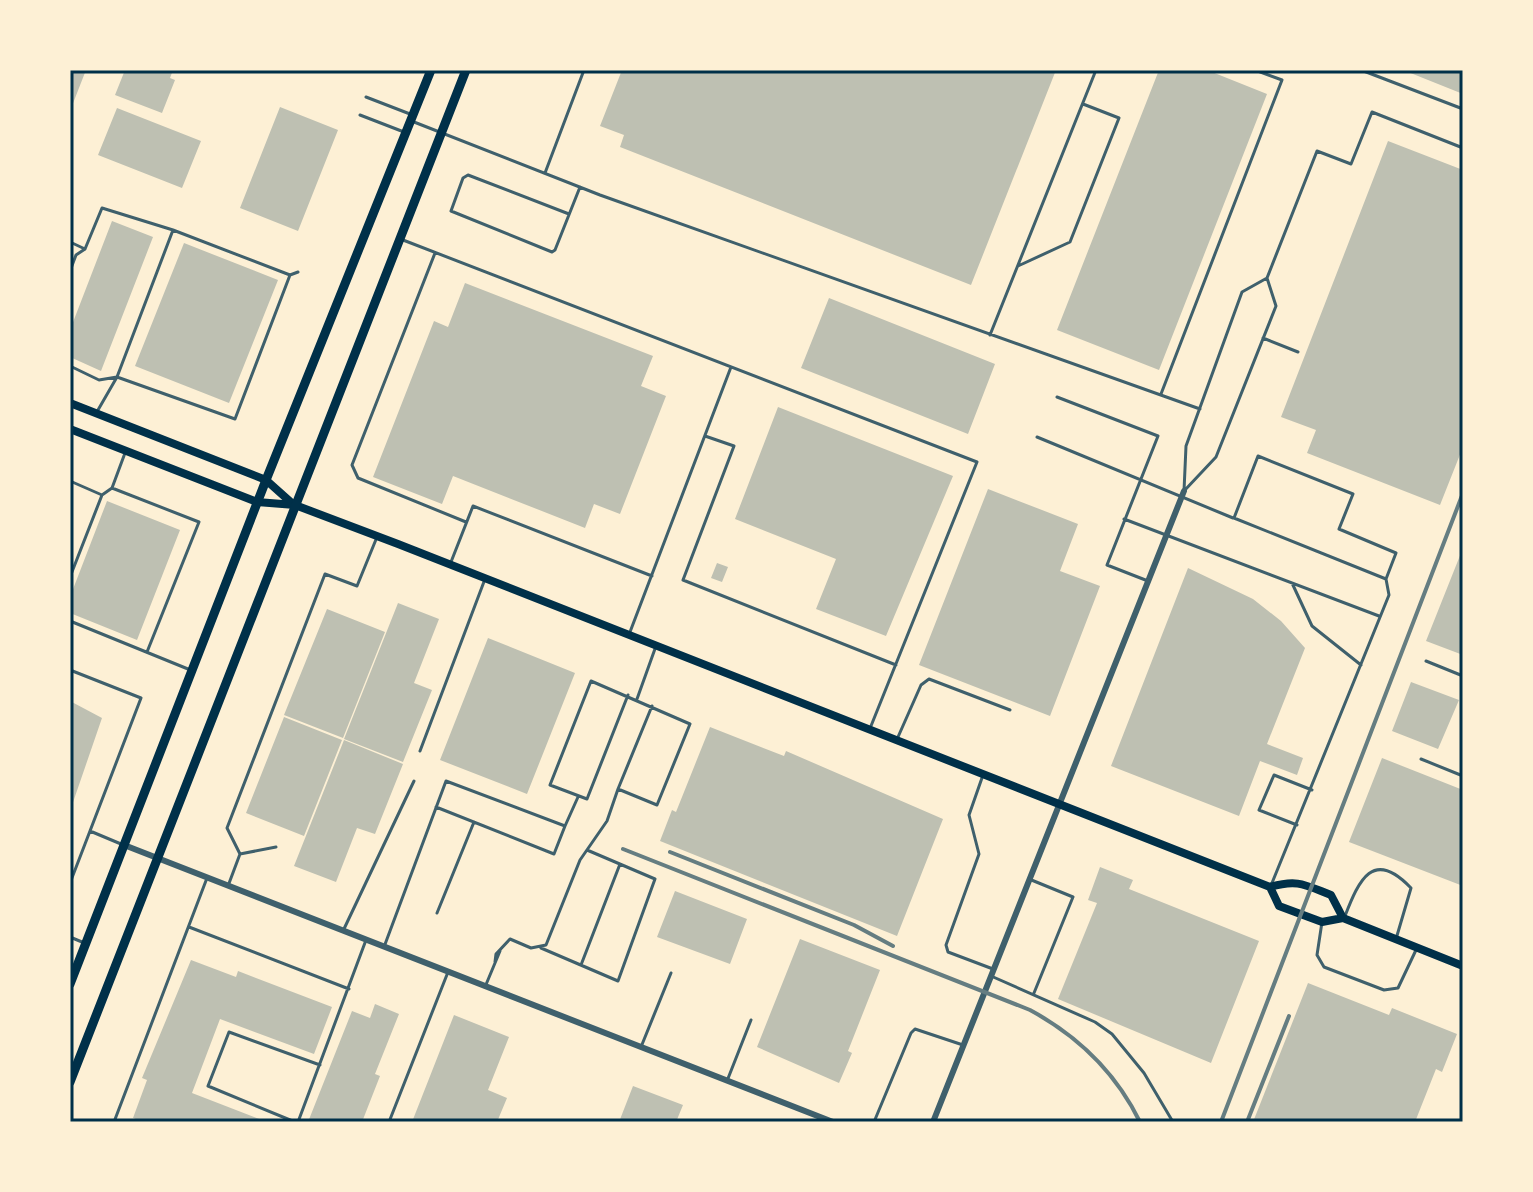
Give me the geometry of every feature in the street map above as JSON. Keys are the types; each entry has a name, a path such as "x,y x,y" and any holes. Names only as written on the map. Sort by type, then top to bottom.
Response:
{"main road":[{"path":"70,984 257,502 431,70"},
{"path":"70,1082 466,70"},
{"path":"70,403 266,480 295,505"},
{"path":"70,429 257,502 295,505 1270,887 1293,880 1331,895 1344,918"},
{"path":"1270,887 1279,906 1322,922 1344,918 1463,966"}],"street":[{"path":"933,1122 1183,493"},
{"path":"124,845 833,1122"}],"lane":[{"path":"545,173 584,70"},
{"path":"990,335 1096,70"},
{"path":"1160,395 1282,80 1255,70"},
{"path":"1361,70 1463,109"},
{"path":"366,97 442,132 580,187 1200,409"},
{"path":"1018,266 1070,242 1119,118 1083,104"},
{"path":"1183,493 1186,446 1242,292 1267,278 1317,151 1351,164 1372,112 1463,148"},
{"path":"360,115 406,133"},
{"path":"569,214 468,175 463,178 451,211 552,252 569,214 580,187"},
{"path":"70,271 76,255 85,249 102,208 173,230 290,275 298,272"},
{"path":"96,413 117,377 173,230"},
{"path":"400,239 977,462 870,730"},
{"path":"70,242 85,249"},
{"path":"435,253 352,465 358,478 466,522"},
{"path":"70,366 99,380 117,377 235,419 290,275"},
{"path":"1183,493 1216,457 1276,306 1267,278"},
{"path":"1263,338 1298,352"},
{"path":"629,635 731,367"},
{"path":"1057,397 1158,436 1107,565 1148,581"},
{"path":"705,436 734,446 683,580 896,665"},
{"path":"1037,437 1183,493 1234,518 1386,579"},
{"path":"70,577 102,495 112,488 126,451"},
{"path":"1234,518 1258,456 1353,494 1339,529 1396,553 1386,579 1389,595 1270,887"},
{"path":"70,481 102,495"},
{"path":"112,488 199,522 147,652"},
{"path":"449,565 473,506 652,576"},
{"path":"1124,519 1380,617"},
{"path":"228,887 240,854 227,828 325,574 357,586 377,537"},
{"path":"420,751 485,579"},
{"path":"1292,583 1312,626 1361,665"},
{"path":"70,621 192,670"},
{"path":"637,699 656,646"},
{"path":"1426,661 1463,676"},
{"path":"70,670 141,698 70,883"},
{"path":"897,741 921,685 929,679 1010,710"},
{"path":"618,789 657,805 690,724 628,695 591,681 550,785 587,799 628,695"},
{"path":"541,948 546,945 587,850 607,821 652,706"},
{"path":"1421,759 1463,776"},
{"path":"983,775 969,815 979,854 946,945 948,952 1112,1034 1144,1073 1173,1122"},
{"path":"1297,825 1259,810 1274,775 1312,790"},
{"path":"343,931 414,781"},
{"path":"384,947 446,781 565,826"},
{"path":"436,807 554,854 578,796"},
{"path":"437,913 474,822"},
{"path":"90,831 124,845"},
{"path":"240,854 276,847"},
{"path":"485,987 504,941 510,939 541,948 618,981 655,879 587,850"},
{"path":"581,965 620,864"},
{"path":"1344,918 1361,878 1377,870 1389,874 1411,888 1396,939"},
{"path":"114,1122 207,878"},
{"path":"1029,879 1073,897 1034,993"},
{"path":"1322,922 1317,955 1324,967 1384,990 1398,988 1417,947"},
{"path":"189,927 349,989"},
{"path":"70,937 86,943"},
{"path":"320,1065 229,1032 208,1086 297,1122 320,1065 349,989 366,940"},
{"path":"389,1122 448,972"},
{"path":"641,1047 671,973"},
{"path":"727,1081 751,1020"},
{"path":"874,1122 915,1029 963,1045"}],"building":[{"path":"70,70 86,70 70,111"},
{"path":"125,70 173,70 170,78 175,80 162,113 115,95"},
{"path":"622,70 1056,70 971,285 620,147 624,135 600,126"},
{"path":"1159,70 1207,70 1267,94 1159,370 1057,330"},
{"path":"1403,70 1463,70 1463,94"},
{"path":"280,107 338,130 298,231 240,208"},
{"path":"117,108 201,141 182,188 98,155"},
{"path":"1388,141 1463,170 1463,447 1440,505 1307,453 1316,430 1281,417"},
{"path":"112,221 153,237 101,371 70,357 70,330"},
{"path":"184,243 278,280 229,403 135,366"},
{"path":"465,283 653,356 641,386 666,396 620,514 594,504 585,528 453,476 442,504 373,477 434,321 448,327"},
{"path":"829,298 995,364 968,434 801,368"},
{"path":"778,407 953,476 886,636 816,609 836,559 735,519"},
{"path":"988,489 1078,524 1060,571 1100,586 1050,716 919,665"},
{"path":"107,501 180,530 137,640 70,613 70,597"},
{"path":"1463,548 1463,655 1426,641"},
{"path":"717,563 728,567 722,582 711,578"},
{"path":"1188,568 1253,599 1281,621 1305,648 1267,744 1303,758 1297,775 1260,761 1239,816 1111,766"},
{"path":"398,603 439,619 414,683 432,690 403,762 344,739"},
{"path":"327,609 385,632 343,738 284,715"},
{"path":"488,638 575,673 527,794 440,760"},
{"path":"1411,682 1459,700 1438,749 1392,731"},
{"path":"70,701 102,718 70,811"},
{"path":"284,717 342,740 304,836 246,813"},
{"path":"710,727 784,756 786,751 943,819 897,936 660,841 672,810 676,812"},
{"path":"344,740 403,764 375,834 357,828 336,882 294,866"},
{"path":"1382,758 1463,790 1463,886 1349,842"},
{"path":"1100,867 1133,880 1129,889 1259,941 1211,1063 1058,999 1097,903 1088,900"},
{"path":"675,891 747,919 730,964 657,937"},
{"path":"800,939 880,970 848,1051 852,1053 839,1083 757,1047"},
{"path":"191,960 236,977 238,971 332,1007 314,1054 220,1019 192,1093 267,1122 143,1122 133,1118 147,1080 142,1078"},
{"path":"1308,983 1389,1015 1392,1008 1457,1034 1442,1072 1436,1069 1415,1122 1253,1122"},
{"path":"375,1004 399,1014 375,1074 380,1076 362,1122 308,1122 352,1011 370,1018"},
{"path":"454,1015 509,1037 488,1090 507,1098 497,1122 412,1122"},
{"path":"633,1086 683,1105 676,1122 619,1122"}],"railway":[{"path":"1221,1122 1463,493"},
{"path":"623,849 1030,1010 1048,1020 1094,1057 1119,1087 1140,1122"},
{"path":"670,852 854,925 893,946"},
{"path":"1247,1122 1289,1016"}]}
